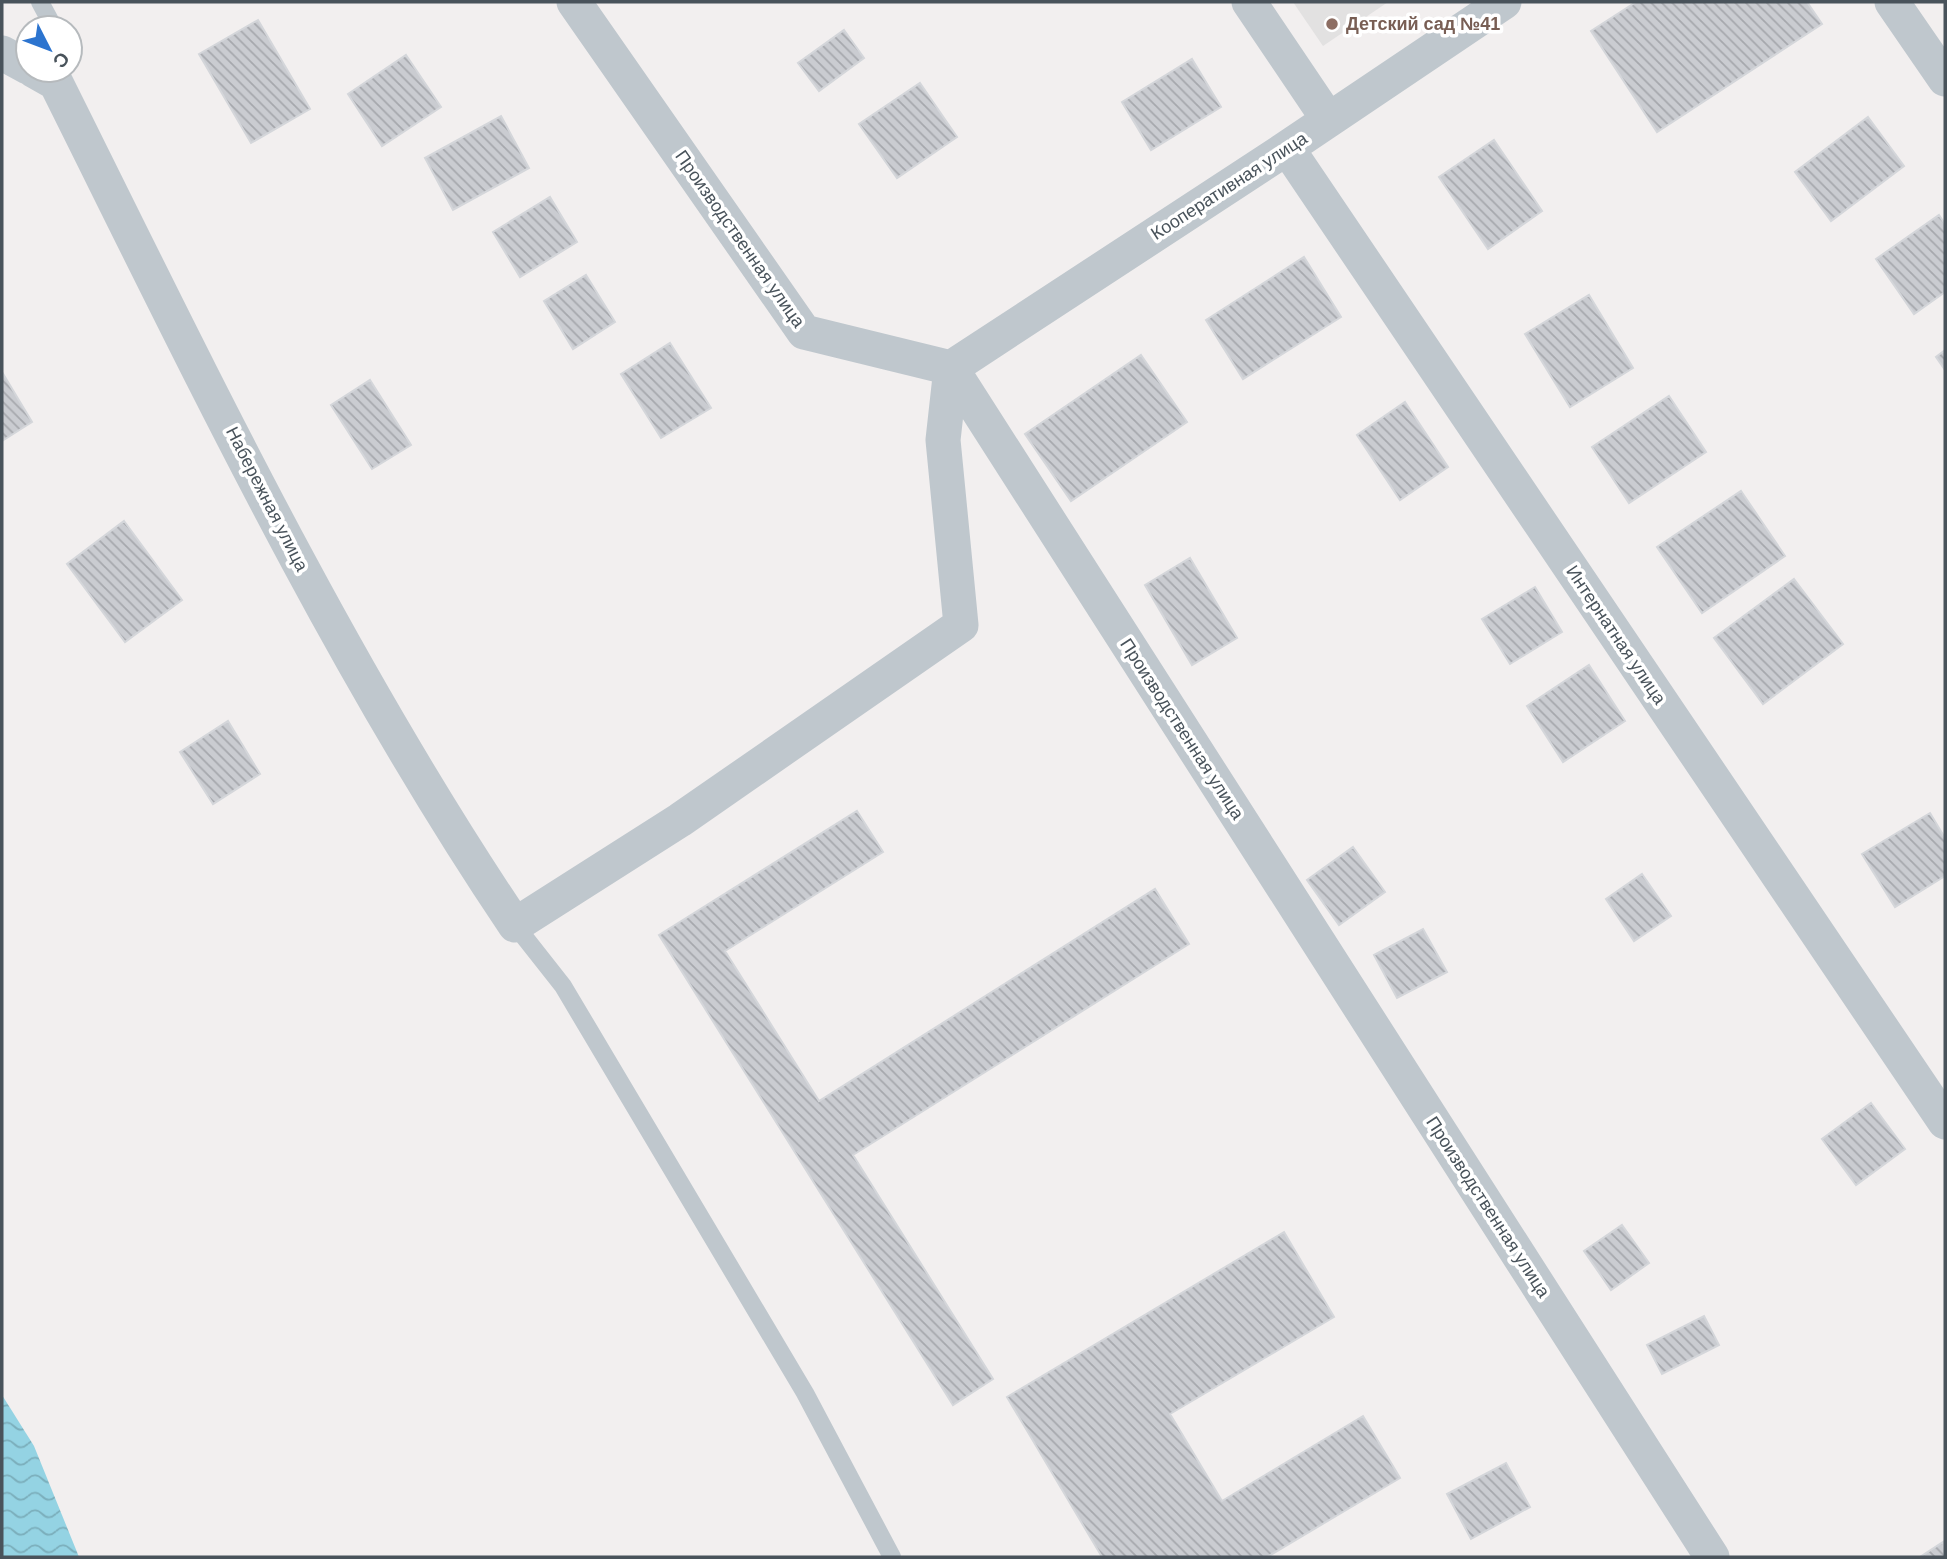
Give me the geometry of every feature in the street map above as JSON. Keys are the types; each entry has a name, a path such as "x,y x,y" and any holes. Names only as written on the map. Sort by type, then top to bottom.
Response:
{"street":[{"name":"Производственная улица","path":"574,2 804,332 951,368 1712,1557"},
{"path":"1249,2 1328,120"},
{"name":"Кооперативная улица","path":"951,368 1504,2"},
{"path":"1892,2 1945,79"},
{"name":"Набережная улица","path":"51,84 310,583 461,846 515,925"},
{"name":"Интернатная улица","path":"1287,148 1945,1122"},
{"path":"515,925 680,820 961,625 943,440 951,368"}],"lane":[{"path":"515,925 562,986 670,1166 805,1393 892,1557"}],"shaded area":[{"name":"Детский сад №41","path":"1293,2 1388,2 1323,46"}],"water":[{"path":"2,1395 34,1446 79,1557 2,1557"}],"building":[{"path":"1636,2 1807,2 1822,24 1657,132 1591,31"},
{"path":"258,20 310,109 251,143 199,54"},
{"path":"844,30 864,58 819,91 798,63"},
{"path":"406,55 441,107 382,146 348,94"},
{"path":"1192,59 1221,107 1151,150 1122,102"},
{"path":"920,83 957,137 897,178 859,124"},
{"path":"501,116 529,168 453,210 425,158"},
{"path":"1868,117 1904,166 1831,221 1795,172"},
{"path":"1494,140 1542,211 1488,249 1439,177"},
{"path":"550,197 577,242 520,277 493,232"},
{"path":"1939,215 1945,224 1945,292 1914,314 1876,259"},
{"path":"1304,257 1341,317 1243,379 1206,320"},
{"path":"586,275 615,322 573,349 544,301"},
{"path":"1589,295 1633,368 1570,407 1525,334"},
{"path":"670,343 711,408 661,438 621,374"},
{"path":"1945,350 1945,370 1936,357"},
{"path":"1141,355 1187,422 1071,501 1025,434"},
{"path":"2,372 32,422 2,441"},
{"path":"370,380 411,445 372,469 331,405"},
{"path":"1669,396 1706,452 1629,503 1592,447"},
{"path":"1405,402 1448,467 1400,500 1357,435"},
{"path":"1741,491 1785,556 1702,613 1657,547"},
{"path":"124,521 182,600 125,642 67,564"},
{"path":"1190,558 1237,638 1192,665 1145,585"},
{"path":"1794,579 1843,644 1763,704 1714,638"},
{"path":"1535,587 1562,632 1510,664 1482,619"},
{"path":"1589,665 1625,721 1563,762 1527,706"},
{"path":"228,721 260,774 213,804 180,752"},
{"path":"857,811 883,852 725,951 819,1101 1155,889 1189,944 853,1155 993,1379 953,1405 659,935"},
{"path":"1930,813 1945,838 1945,876 1895,907 1862,854"},
{"path":"1353,847 1385,892 1339,925 1307,880"},
{"path":"1642,874 1671,916 1634,941 1606,899"},
{"path":"1423,929 1447,972 1397,998 1374,955"},
{"path":"1871,1103 1905,1149 1856,1185 1822,1139"},
{"path":"1622,1225 1649,1263 1611,1290 1584,1251"},
{"path":"1284,1232 1334,1317 1170,1414 1222,1501 1363,1416 1400,1478 1267,1557 1102,1557 1007,1397"},
{"path":"1704,1316 1719,1345 1662,1374 1647,1345"},
{"path":"1506,1463 1530,1507 1471,1539 1447,1494"},
{"path":"1943,1542 1945,1557 1920,1557"}],"place":[{"name":"Детский сад №41","path":"1332,24"}]}
